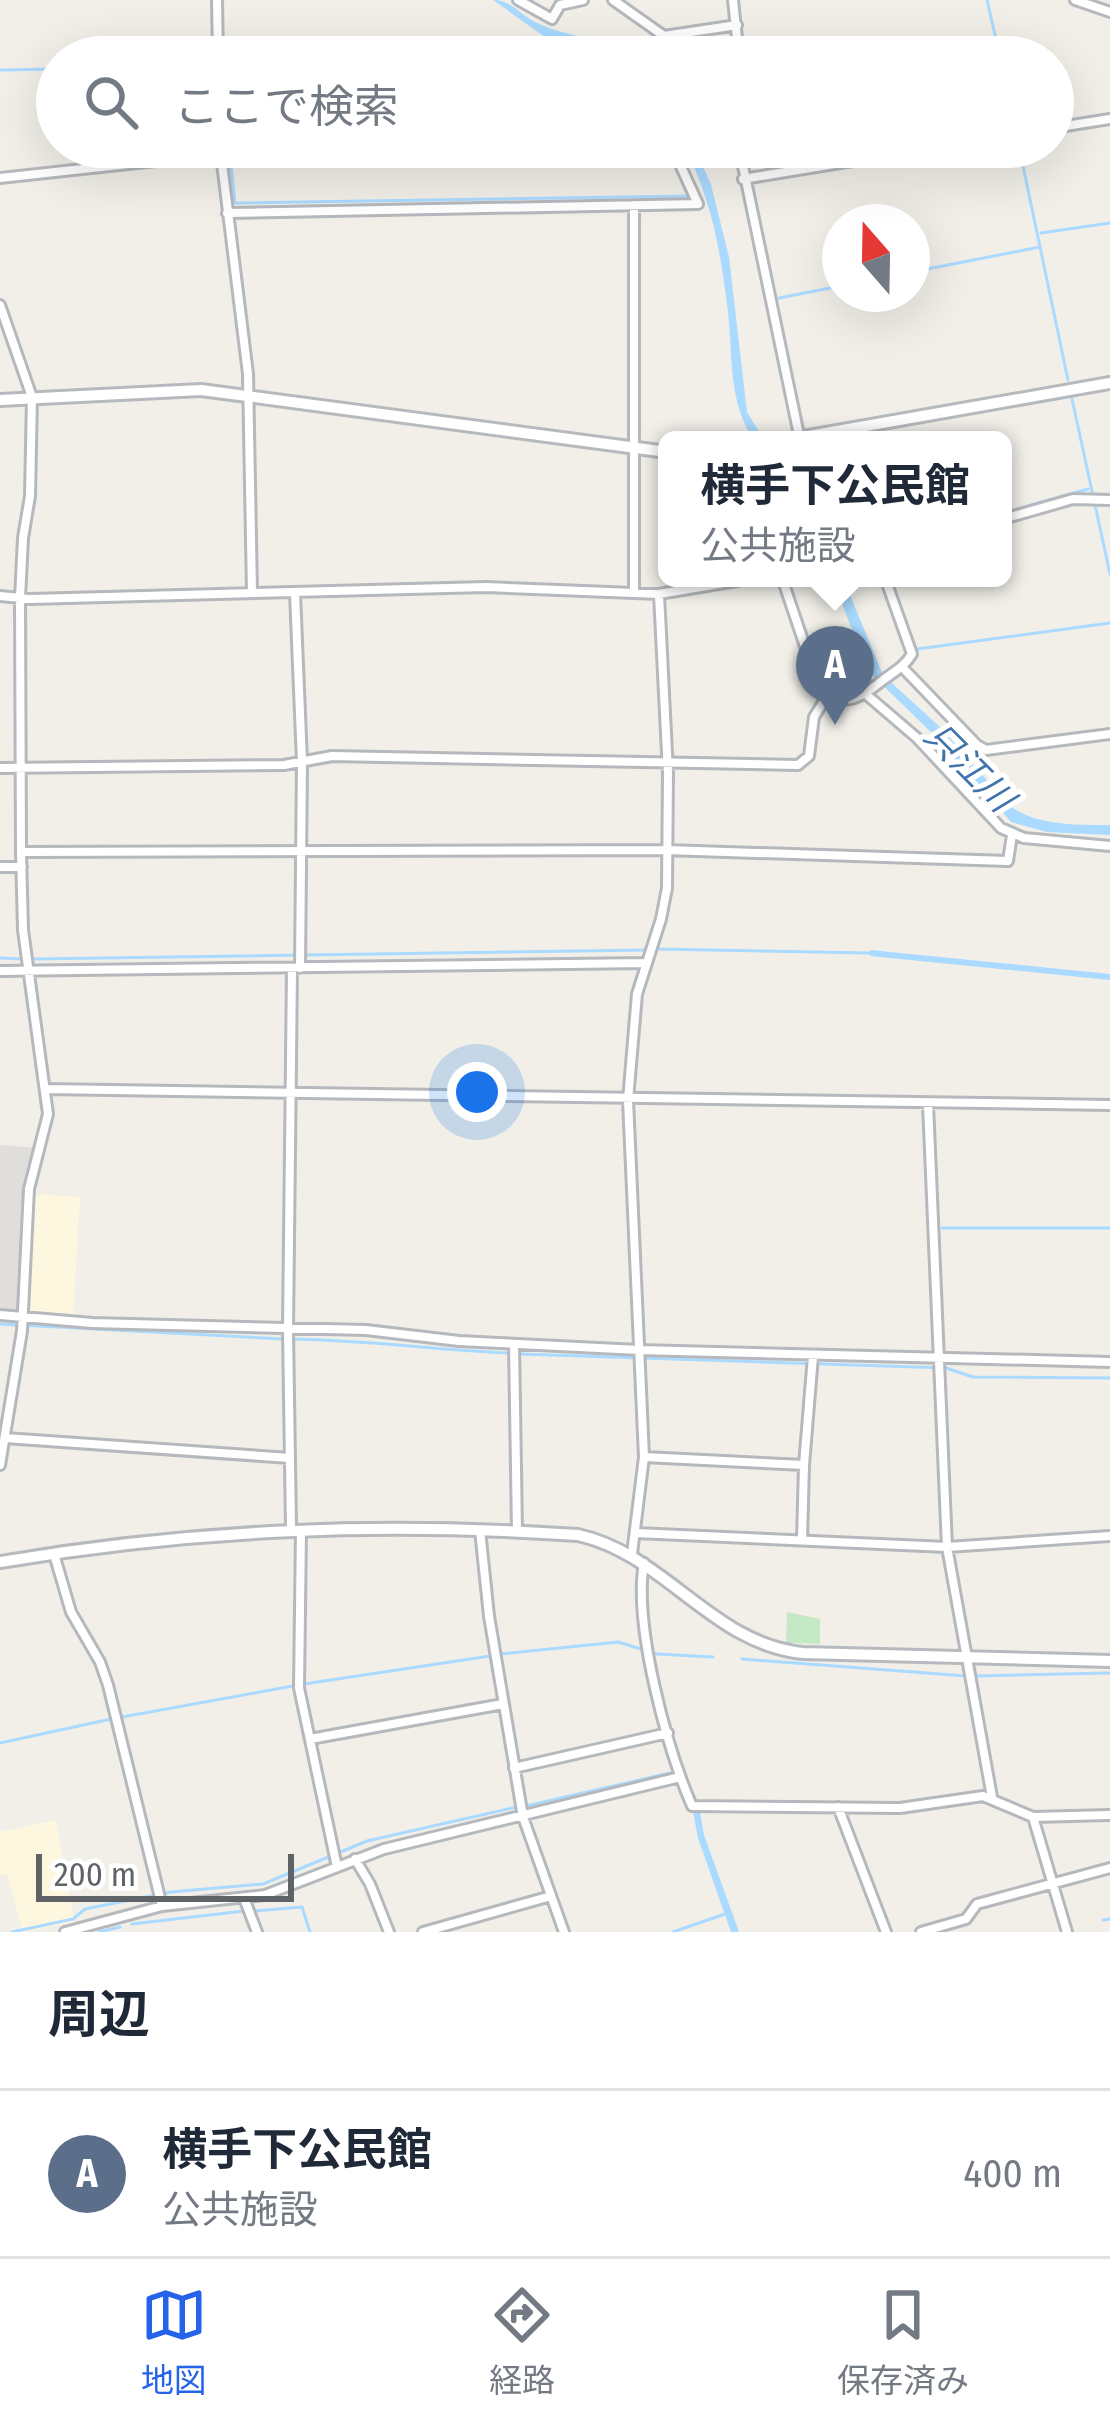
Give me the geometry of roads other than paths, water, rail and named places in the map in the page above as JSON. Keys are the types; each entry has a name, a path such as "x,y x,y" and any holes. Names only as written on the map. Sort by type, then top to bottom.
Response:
{"street":[{"path":"217,0 218,36"},
{"path":"518,0 552,19 560,5 583,0"},
{"path":"613,0 664,36 737,25"},
{"path":"733,0 738,36"},
{"path":"1075,0 1110,12"},
{"path":"1074,125 1110,119"},
{"path":"0,178 79,168"},
{"path":"222,168 249,394 252,593"},
{"path":"227,213 698,204 682,168"},
{"path":"742,168 798,431"},
{"path":"743,178 806,168"},
{"path":"634,205 634,593"},
{"path":"0,305 32,397 30,496 20,598 21,852 47,1132 29,1189 22,1330 0,1465"},
{"path":"862,431 1110,383"},
{"path":"0,400 202,390 658,451"},
{"path":"1012,516 1072,499 1110,500"},
{"path":"0,596 485,587 659,594 701,587"},
{"path":"785,587 811,673 827,696 852,701 868,696 912,654 888,587"},
{"path":"296,592 302,762 300,949 290,1093 290,1458 297,1659 335,1858"},
{"path":"632,1554 644,1457 628,1100 632,1028 667,889 659,594"},
{"path":"898,670 986,750 1110,734"},
{"path":"0,768 302,762 332,756 802,764 809,756 814,717 827,696"},
{"path":"868,696 917,738 988,817 1012,835 1110,846"},
{"path":"21,852 666,850 1008,861 1012,835"},
{"path":"0,867 22,867"},
{"path":"0,970 29,963 297,966 647,960"},
{"path":"46,1089 1110,1105"},
{"path":"928,1104 947,1546 992,1797"},
{"path":"0,1315 366,1330 813,1362 940,1366 1110,1362"},
{"path":"514,1344 517,1531"},
{"path":"802,1540 813,1362"},
{"path":"5,1438 290,1458"},
{"path":"644,1457 804,1465"},
{"path":"0,1562 296,1528 517,1531 591,1538 632,1554 730,1630 767,1648 803,1653 1110,1661"},
{"path":"480,1530 522,1809 564,1932"},
{"path":"636,1533 947,1546 1110,1536"},
{"path":"54,1553 71,1612 108,1685 160,1898"},
{"path":"644,1563 650,1652 668,1733 692,1806 900,1808 992,1797 1033,1817 1110,1815"},
{"path":"310,1739 503,1705"},
{"path":"514,1768 668,1733"},
{"path":"64,1932 122,1918 160,1898 244,1898 284,1890 335,1858 355,1859 522,1809 680,1777"},
{"path":"838,1808 886,1932"},
{"path":"1033,1817 1067,1932"},
{"path":"355,1859 389,1932"},
{"path":"921,1932 966,1919 977,1904 1110,1868"},
{"path":"423,1932 551,1896"},
{"path":"244,1898 257,1932"},
{"path":"122,1918 129,1932"}],"water":[{"path":"493,0 575,36 544,36"},
{"path":"694,168 704,168 711,185 729,257 747,412 759,431 749,431 740,410 718,248"},
{"name":"只江川","path":"835,587 847,587 883,675 940,727 1008,804 1043,820 1110,825 1110,835 1047,832 1011,822 934,735 868,671"},
{"path":"870,950 1110,974 1110,980 870,956"},
{"path":"693,1812 700,1812 739,1932 731,1932"}],"waterway":[{"path":"987,0 995,36"},
{"path":"0,70 36,69"},
{"path":"231,168 235,203 691,196"},
{"path":"1023,168 1068,380"},
{"path":"1041,233 1110,223"},
{"path":"930,268 1040,247"},
{"path":"779,298 822,290"},
{"path":"1072,399 1110,574"},
{"path":"1012,510 1088,489"},
{"path":"917,649 1110,623"},
{"path":"656,949 869,953"},
{"path":"32,959 646,950"},
{"path":"0,958 22,959"},
{"path":"942,1228 1110,1228"},
{"path":"0,1324 283,1339"},
{"path":"292,1339 510,1353"},
{"path":"519,1354 946,1368 973,1377 1110,1378"},
{"path":"954,1551 1110,1541"},
{"path":"756,1543 942,1552"},
{"path":"500,1654 618,1642 657,1654 713,1657"},
{"path":"304,1684 490,1656"},
{"path":"742,1659 966,1676"},
{"path":"976,1676 1110,1673"},
{"path":"122,1717 293,1686"},
{"path":"0,1743 111,1719"},
{"path":"526,1806 670,1773"},
{"path":"12,1932 73,1919 85,1909 171,1892 263,1884 367,1841 517,1807"},
{"path":"253,1911 302,1907 310,1932"},
{"path":"132,1924 244,1911"},
{"path":"673,1932 728,1913"},
{"path":"1103,1920 1110,1919"},
{"path":"99,1932 120,1927"}],"place":[{"name":"横手下公民館","path":"835,725"}]}
